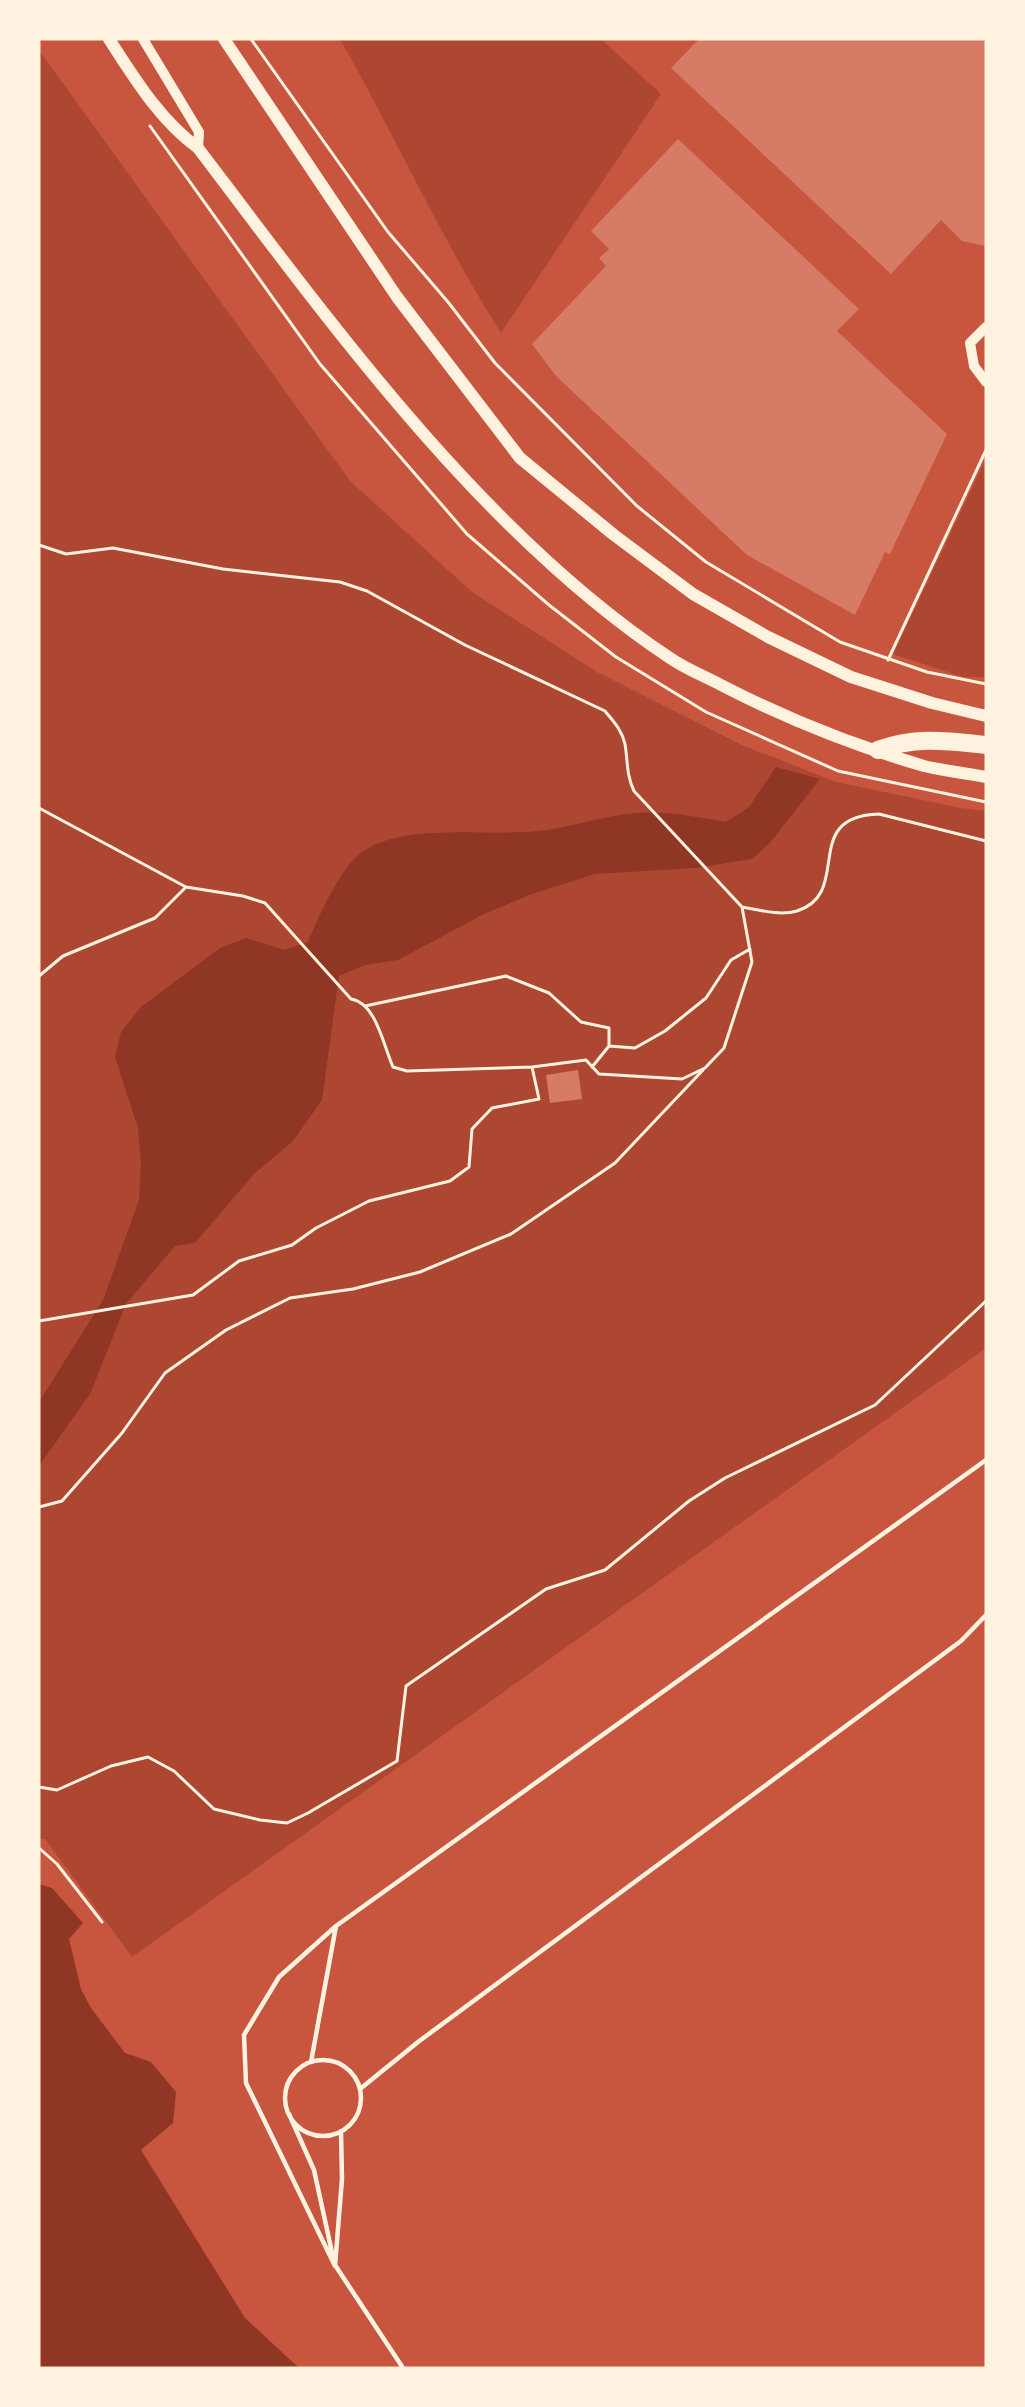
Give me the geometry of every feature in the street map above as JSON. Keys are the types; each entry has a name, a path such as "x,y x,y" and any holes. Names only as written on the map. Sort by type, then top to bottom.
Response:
{"highway":[{"path":"878,750 904,742 929,739 986,745"}],"main road":[{"path":"109,39 141,88 167,122 198,148 390,394 497,513 593,600 671,659 748,699 833,734 926,766 986,777"},
{"path":"224,39 397,297 520,458 614,535 693,594 768,637 851,677 932,703 986,716"}],"street":[{"path":"143,39 199,132 198,148"},
{"path":"986,327 970,343 974,366 986,382"}],"lane":[{"path":"403,2368 335,2266 246,2083 244,2036 279,1977 336,1926 986,1460"},
{"path":"360,2089 427,2035 961,1641 986,1615"},
{"path":"311,2062 336,1926"},
{"path":"289,2114 306,2132 330,2136 341,2132 358,2113 360,2089 346,2068 323,2060 311,2062 300,2068 286,2089 285,2102 289,2114 314,2170 335,2266"},
{"path":"335,2266 342,2179 341,2132"}],"path":[{"path":"251,39 388,232 448,302 495,363 637,506 706,562 840,642 927,672 986,684"},
{"path":"888,660 986,450"},
{"path":"39,545 66,554 113,548 224,569 340,582 367,591 465,645 605,711 618,727 624,744 627,776 634,790 742,907 752,962 724,1048 615,1163 510,1234 420,1272 353,1289 290,1298 226,1330 165,1373 122,1433 62,1501 39,1507"},
{"path":"39,808 186,887 243,896 265,903 351,999 360,1000 376,1019 380,1036 393,1067 407,1071 532,1067 586,1060 599,1074 682,1078 705,1068"},
{"path":"742,907 772,912 796,911 814,902 824,888 834,833 847,820 863,814 879,814 986,842"},
{"path":"39,976 63,956 155,918 186,887"},
{"path":"609,1046 635,1048 665,1031 706,998 730,960 750,950"},
{"path":"365,1006 506,976 549,993 581,1022 609,1028 609,1046 592,1067"},
{"path":"39,1321 193,1295 239,1261 292,1245 316,1228 369,1201 450,1181 469,1167 472,1129 492,1108 538,1099 532,1067"},
{"path":"39,1787 57,1790 111,1766 148,1757 174,1771 214,1809 260,1820 286,1823 308,1813 398,1761 406,1686 546,1589 605,1570 689,1501 725,1478 875,1405 986,1301"},
{"path":"39,1848 57,1864 102,1922"}],"shaded area":[{"path":"340,39 601,39 661,94 501,333 458,261"},
{"path":"39,50 350,481 472,592 597,672 742,745 836,782 961,808 986,811 986,1348 132,1957 45,1839 39,1839"},
{"path":"986,459 986,677 963,677 893,654"},
{"path":"776,767 820,779 770,843 752,859 695,868 595,874 532,894 484,914 398,960 365,965 339,976 322,1100 293,1141 254,1174 195,1243 175,1246 126,1304 90,1394 39,1466 39,1402 103,1300 139,1200 141,1165 138,1128 115,1057 121,1032 141,1007 220,948 246,938 285,950 308,942 341,875 355,858 372,846 416,834 537,831 635,813 692,816 726,822 749,807"},
{"path":"39,1884 52,1888 83,1923 69,1939 81,1989 91,2008 125,2053 151,2062 176,2092 173,2123 141,2150 245,2318 299,2368 39,2368"}],"building":[{"path":"699,39 986,39 986,246 962,241 941,220 891,274 671,68"},
{"path":"678,139 859,309 837,331 947,434 890,554 885,552 855,615 747,555 556,376 532,344 606,266 599,258 609,249 591,231"},
{"path":"578,1070 582,1099 550,1103 546,1075"}]}
